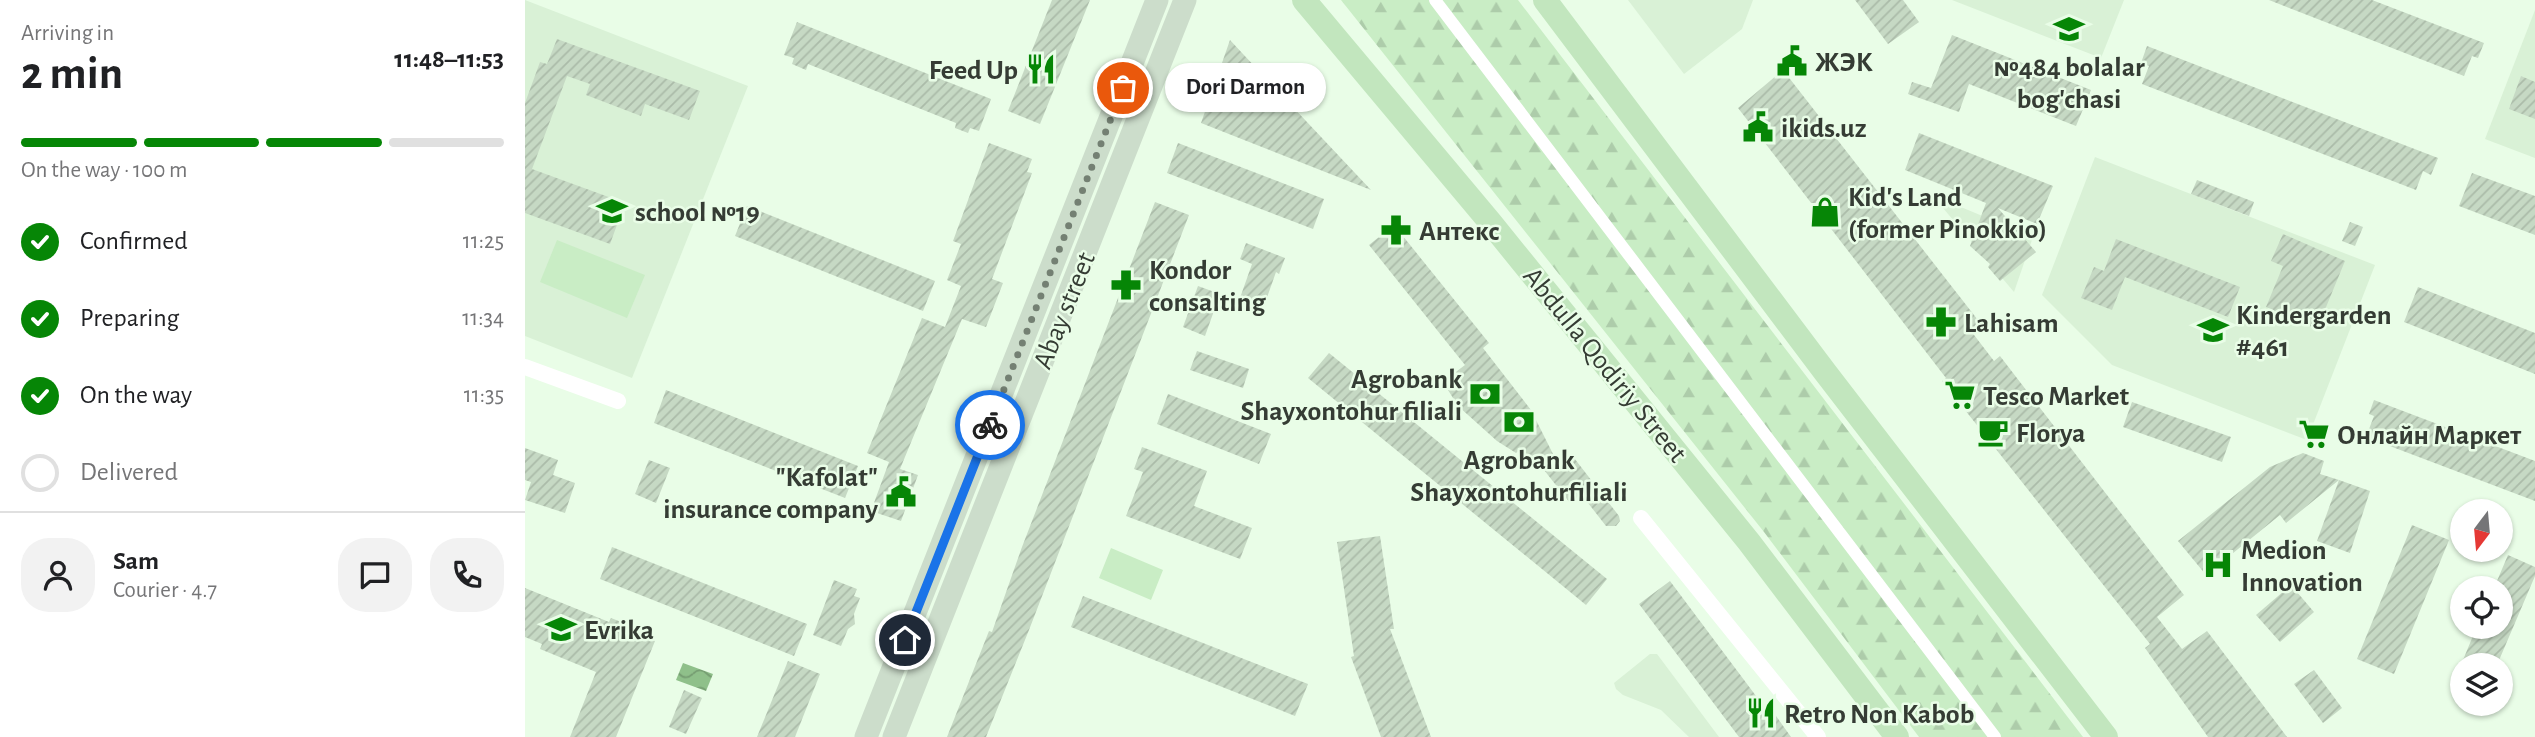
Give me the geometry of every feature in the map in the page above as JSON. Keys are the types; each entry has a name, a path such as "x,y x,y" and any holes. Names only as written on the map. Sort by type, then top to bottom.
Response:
{"main road":[{"name":"Abay street","path":"866,737 1157,0"},
{"name":"Abay street","path":"894,737 1185,0"},
{"name":"Abdulla Qodiriy Street","path":"1304,0 1490,222 1716,501 1897,737"},
{"path":"1545,0 2106,737"},
{"path":"936,560 961,566"}],"street":[{"path":"1435,0 1995,737"},
{"path":"525,367 618,401"},
{"path":"1641,518 1818,737"}],"shaded area":[{"name":"school №19","path":"525,0 748,86 632,378 525,336"},
{"path":"1628,0 1753,0 1742,29 1684,74"},
{"name":"№484 bolalar bog'chasi","path":"1952,0 2124,0 2101,58"},
{"path":"2535,10 2535,158 2485,139"},
{"name":"Kindergarden #461","path":"2095,157 2375,265 2307,440 2112,365 2042,295"},
{"path":"1932,195 2033,237 2014,292"},
{"path":"1650,654 1657,654 1719,737 1689,737 1661,710 1623,695 1616,689 1614,683"}],"green space":[{"path":"1341,0 1518,0 2083,737 1919,737 1764,532"},
{"path":"557,240 645,275 627,318 540,282"},
{"path":"1111,548 1163,570 1151,600 1099,578"}],"water":[{"path":"683,663 713,674 706,691 676,680"}],"building":[{"path":"1052,0 1090,0 1040,124 1008,111"},
{"path":"1855,0 1903,0 1919,22 1888,44"},
{"path":"2269,0 2372,0 2484,43 2478,58 2472,56 2464,76"},
{"path":"797,22 991,99 979,131 970,128 968,133 955,128 956,123 808,64 806,70 792,64 794,58 784,55"},
{"path":"1952,35 2091,90 2076,126 1969,84 1959,112 1908,94 1912,82 1931,88"},
{"path":"557,39 700,91 689,120 645,104 641,116 586,95 590,84 567,76 532,169 625,203 610,244 525,213 525,103 540,62 547,64"},
{"path":"1230,40 1243,54 1371,190 1201,123"},
{"path":"2147,46 2438,158 2431,175 2423,171 2416,190 2142,84 2149,66 2141,63"},
{"path":"1783,70 1981,324 1971,331 1994,361 2000,356 2184,595 2157,617 2182,649 2207,631 2287,737 2208,737 2145,648 2150,644 1942,381 1946,378 1738,108"},
{"path":"2521,76 2535,82 2535,119 2509,109"},
{"path":"1919,133 2053,186 2037,224 1998,208 2036,252 2000,281 1988,267 1990,264 1970,246 1986,203 1905,170"},
{"path":"989,143 1032,159 1027,172 1032,173 992,279 1003,283 986,327 962,319 900,469 918,475 901,521 871,511 889,462 867,453 922,318 945,327 961,286 947,280 961,244 953,241"},
{"path":"1178,143 1324,199 1313,229 1167,173"},
{"path":"2472,173 2535,196 2535,235 2459,206"},
{"path":"2197,180 2254,202 2249,216 2191,194"},
{"path":"1155,202 1189,215 1029,630 986,737 947,737 989,631 992,632"},
{"path":"747,206 935,281 923,311 735,236"},
{"path":"2350,222 2363,227 2355,246 2342,241"},
{"path":"1394,225 1489,343 1483,348 1531,410 1558,464 1571,454 1619,516 1620,521 1616,526 1606,526 1581,494 1570,503 1533,456 1529,459 1521,449 1516,453 1497,441 1458,406 1443,382 1465,365 1369,245"},
{"path":"2283,234 2345,261 2317,329 2266,307 2283,266 2271,261"},
{"path":"2116,239 2240,287 2228,317 2125,277 2112,310 2081,298 2094,267 2104,271"},
{"path":"1246,243 1285,258 1279,274 1276,272 1264,306 1240,298 1252,264 1240,259"},
{"path":"1198,286 1220,294 1205,336 1183,327"},
{"path":"2418,287 2535,333 2535,374 2404,322"},
{"path":"1197,351 1249,369 1243,388 1190,370"},
{"path":"1329,353 1607,579 1586,605 1308,378"},
{"path":"666,390 858,466 845,498 654,423"},
{"path":"1168,394 1271,434 1259,464 1157,424"},
{"path":"2374,400 2535,461 2535,501 2366,437 2374,416 2369,414"},
{"path":"2132,402 2231,437 2222,462 2123,427"},
{"path":"1142,447 1207,471 1194,506 1252,528 1240,559 1126,516 1143,472 1134,469"},
{"path":"525,448 558,460 553,475 575,483 565,513 525,500 531,482 525,480"},
{"path":"2303,453 2324,461 2320,474 2339,480 2286,523 2280,515 2206,575 2178,541 2270,467"},
{"path":"649,460 670,468 656,503 635,494"},
{"path":"2339,480 2370,491 2350,553 2317,541"},
{"path":"2412,525 2449,540 2394,674 2357,659"},
{"path":"1380,536 1394,629 1390,629 1431,737 1381,737 1351,657 1354,656 1337,542"},
{"path":"612,547 807,624 794,656 600,579"},
{"path":"2513,557 2535,567 2535,576 2513,628 2513,576 2499,576 2505,562 2513,562"},
{"path":"834,580 857,589 854,596 860,598 854,614 855,624 848,629 841,646 813,635"},
{"path":"1670,581 1768,712 1771,709 1791,737 1739,737 1639,604"},
{"path":"2291,585 2314,612 2280,642 2256,615"},
{"path":"525,588 609,622 611,618 634,627 632,632 655,641 616,737 570,737 596,672 540,649 542,644 525,637"},
{"path":"1083,596 1308,684 1295,716 1071,627"},
{"path":"2472,639 2508,639 2502,653 2466,653"},
{"path":"788,661 820,674 795,737 757,737"},
{"path":"2314,670 2342,708 2323,723 2294,684"},
{"path":"684,690 702,698 686,734 669,727"}],"way so far":[{"path":"990,425 1123,88"}],"place":[{"name":"№484 bolalar bog'chasi","path":"2069,29"},
{"name":"ЖЭК","path":"1792,61"},
{"name":"Feed Up","path":"1041,69"},
{"name":"Dori Darmon","path":"1123,88"},
{"name":"ikids.uz","path":"1758,127"},
{"name":"school №19","path":"612,211"},
{"name":"Kid's Land (former Pinokkio)","path":"1825,212"},
{"name":"Антекс","path":"1396,230"},
{"name":"Kondor consalting","path":"1126,285"},
{"name":"Lahisam","path":"1941,322"},
{"name":"Kindergarden #461","path":"2213,330"},
{"name":"Agrobank Shayxontohur filiali","path":"1485,394"},
{"name":"Tesco Market","path":"1960,395"},
{"name":"Agrobank Shayxontohurfiliali","path":"1519,422"},
{"name":"Florya","path":"1993,432"},
{"name":"Онлайн Маркет","path":"2314,434"},
{"name":"\"Kafolat\" insurance company","path":"901,492"},
{"name":"Medion Innovation","path":"2218,565"},
{"name":"Evrika","path":"561,629"},
{"name":"Retro Non Kabob","path":"1761,713"}],"route":[{"path":"905,640 990,425"}]}
